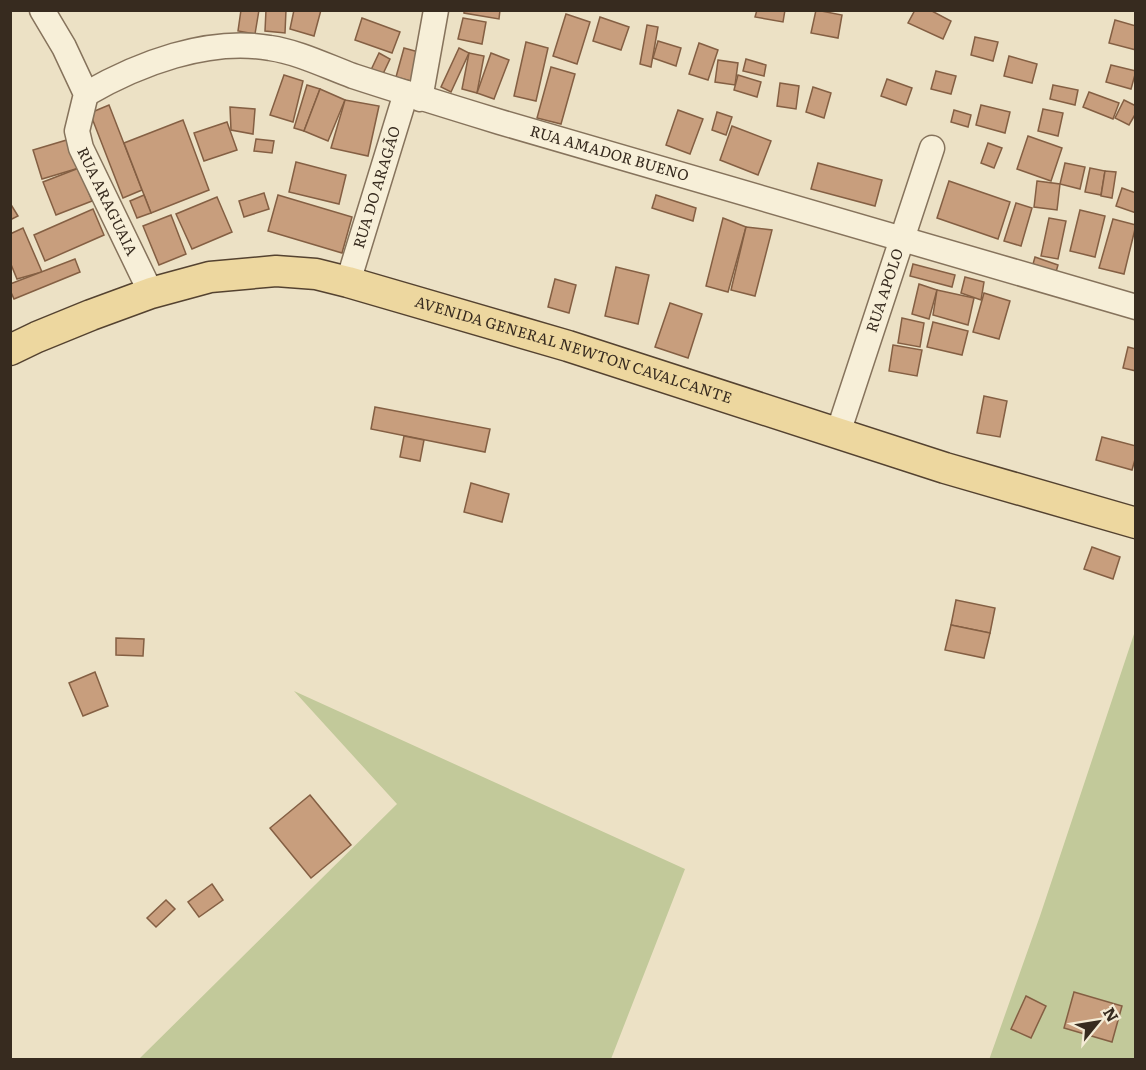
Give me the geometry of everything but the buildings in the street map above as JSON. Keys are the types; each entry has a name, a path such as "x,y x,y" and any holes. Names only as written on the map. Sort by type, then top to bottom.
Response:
{"main road":[{"name":"AVENIDA GENERAL NEWTON CAVALCANTE","path":"10,350 69,324 151,293 210,277 276,271 316,274 568,346 945,468 1136,523"}],"street":[{"path":"42,10 56,31 86,94"},
{"name":"RUA DO ARAGÃO","path":"348,282 413,96 436,10"},
{"name":"RUA AMADOR BUENO","path":"86,94 133,69 164,59 204,49 236,46 269,48 303,57 413,96 1136,307"},
{"name":"RUA ARAGUAIA","path":"86,94 77,130 81,148 151,293"},
{"name":"RUA APOLO","path":"838,433 932,148"}],"green space":[{"path":"1135,631 1135,1059 989,1060 1040,916"},
{"path":"294,691 685,869 611,1059 139,1059 397,804"}]}
